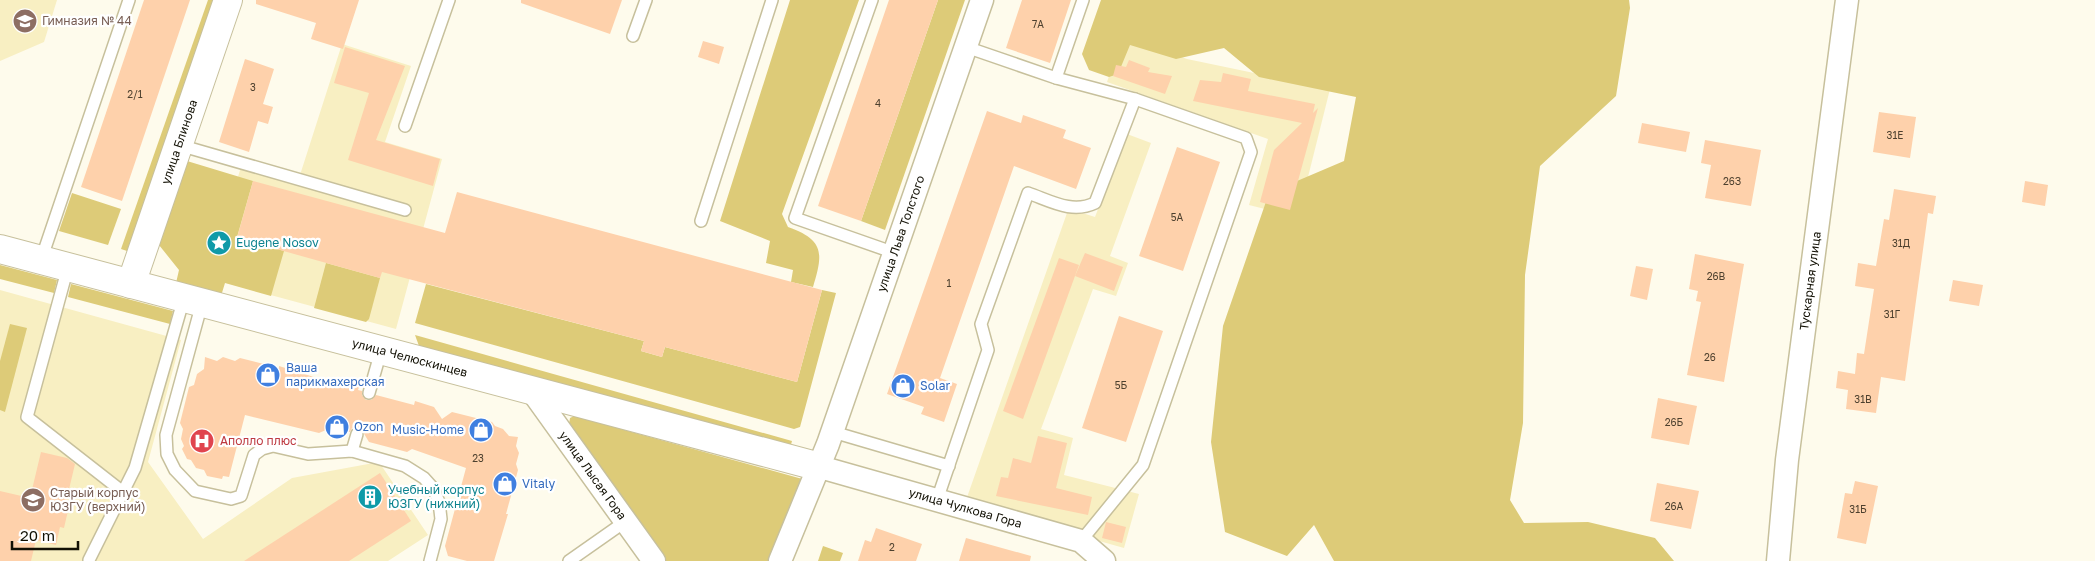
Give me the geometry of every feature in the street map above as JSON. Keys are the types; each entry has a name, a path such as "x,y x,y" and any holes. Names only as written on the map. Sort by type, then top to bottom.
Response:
{"street":[{"name":"улица Блинова","path":"131,284 228,0"},
{"name":"улица Льва Толстого","path":"780,561 833,432 982,0"},
{"name":"Тускарная улица","path":"1778,561 1787,460 1847,0"},
{"name":"улица Челюскинцев","path":"0,249 820,467"},
{"name":"улица Лысая Гора","path":"532,391 654,561"},
{"name":"улица Чулкова Гора","path":"820,467 1081,541 1104,561"}],"lane":[{"path":"41,260 129,0"},
{"path":"405,126 449,0"},
{"path":"633,36 646,0"},
{"path":"700,221 772,0"},
{"path":"872,0 795,218 894,253"},
{"path":"1056,78 1083,0"},
{"path":"966,47 1056,78 1135,99 1246,138 1251,152 1142,465 1081,541"},
{"path":"937,500 988,350 981,324 1028,193 1069,208 1083,208 1096,203 1135,99"},
{"path":"179,145 405,210"},
{"path":"68,268 27,417 123,492"},
{"path":"88,560 136,468 193,300"},
{"path":"193,300 166,435 167,454 184,482 195,491 231,499 241,496 254,455 262,449 273,446 308,454 352,451 404,466 424,478 433,488 439,502 441,519 430,561"},
{"path":"369,393 381,351"},
{"path":"833,432 948,466"},
{"path":"352,451 357,434"},
{"path":"569,561 626,521"}],"shaded area":[{"name":"Гимназия № 44","path":"0,0 57,0 44,42 0,61"},
{"path":"208,0 219,0 133,253 121,249"},
{"path":"790,0 859,0 782,214 788,227 809,237 818,249 819,266 813,287 791,282 793,270 766,263 770,241 720,221"},
{"path":"938,0 965,0 885,230 861,221"},
{"path":"1101,0 1629,0 1630,8 1616,96 1540,166 1525,275 1523,423 1510,500 1524,523 1588,522 1655,538 1674,561 1334,561 1314,525 1287,556 1225,532 1211,442 1223,326 1269,193 1344,161 1356,97 1259,77 1224,48 1176,59 1130,45 1118,74 1109,77 1089,70 1082,54"},
{"path":"1123,35 1187,59 1330,89 1298,217 1249,205 1268,139 1107,82"},
{"path":"342,44 411,66 385,142 442,159 396,329 208,278 243,160 300,175"},
{"path":"1127,134 1151,143 1110,256 1128,263 1116,296 1093,289 1041,429 1073,438 1064,475 1139,494 1124,548 965,503 1067,213 1073,210 1095,217"},
{"path":"187,161 253,181 237,237 284,251 271,296 225,283 221,296 176,283 179,270 159,245"},
{"path":"72,193 121,209 108,245 59,231"},
{"path":"326,263 380,278 369,319 366,322 314,308"},
{"path":"0,265 57,280 54,293 0,279"},
{"path":"71,284 173,311 170,324 68,297"},
{"path":"426,284 644,341 641,351 662,357 665,347 797,382 822,290 836,293 800,427 794,429 415,323"},
{"path":"0,290 181,340 148,462 203,539 292,478 379,462 428,535 388,561 0,561"},
{"path":"10,324 27,328 5,412 0,410 0,361"},
{"path":"415,335 792,441 790,448 419,346"},
{"path":"574,416 806,480 771,561 665,561 569,424 570,418"},
{"path":"823,546 843,553 840,561 818,561"}],"building":[{"path":"144,0 190,0 122,201 81,187"},
{"path":"256,0 359,0 343,49 311,39 316,23 256,4"},
{"path":"521,0 622,0 610,34 521,3"},
{"path":"889,0 938,0 861,221 818,206"},
{"path":"1022,0 1071,0 1050,63 1006,48"},
{"path":"703,41 724,47 719,64 698,57"},
{"path":"345,47 405,66 376,140 440,159 433,186 348,160 369,93 334,83"},
{"path":"245,59 274,69 263,104 273,107 268,124 258,121 249,152 219,142"},
{"path":"1129,60 1150,68 1148,72 1172,76 1165,94 1113,76 1116,65 1126,67"},
{"path":"1223,73 1251,79 1248,91 1315,104 1313,113 1318,108 1290,210 1260,202 1274,150 1302,123 1193,101 1200,80 1221,82"},
{"path":"987,111 1021,123 1023,115 1066,130 1063,138 1091,148 1076,189 1014,166 940,378 957,384 944,422 921,414 924,407 887,394"},
{"path":"1879,112 1916,117 1910,158 1873,152"},
{"path":"1642,123 1690,132 1686,152 1638,143"},
{"path":"1705,140 1761,150 1751,206 1705,198 1711,165 1701,163"},
{"path":"1177,147 1220,162 1183,271 1139,256"},
{"path":"253,181 445,233 457,192 822,290 797,382 665,347 662,357 641,351 644,341 382,272 380,278 237,238"},
{"path":"2025,181 2048,185 2045,206 2022,202"},
{"path":"1894,189 1936,196 1933,214 1928,213 1905,381 1881,377 1876,413 1846,409 1848,390 1836,388 1838,371 1855,374 1857,353 1864,354 1874,289 1855,286 1858,263 1876,266 1884,219 1889,220"},
{"path":"1085,253 1123,267 1114,291 1075,276"},
{"path":"1695,254 1744,264 1724,382 1687,375 1701,302 1696,301 1698,291 1689,289"},
{"path":"1059,258 1079,265 1023,419 1003,411"},
{"path":"1636,266 1653,269 1647,300 1630,296"},
{"path":"1953,280 1983,285 1979,306 1949,301"},
{"path":"1119,316 1163,331 1126,442 1082,428"},
{"path":"205,357 217,361 223,357 235,361 240,358 279,368 279,366 336,384 340,382 359,387 358,390 362,391 362,395 366,400 371,400 376,395 414,405 415,401 434,407 442,419 452,412 492,422 495,426 503,429 509,436 518,437 516,446 519,453 516,464 518,470 506,514 508,514 494,561 467,561 448,556 445,546 466,468 412,449 407,452 369,442 360,427 352,428 350,432 345,431 340,434 326,430 319,433 245,415 229,477 223,476 222,479 207,476 204,470 196,468 191,460 187,459 182,449 184,446 181,439 183,429 180,423 189,387 194,385 197,374 204,369"},
{"path":"1658,398 1697,406 1689,445 1651,438"},
{"path":"1038,436 1067,443 1056,488 1092,497 1088,515 996,496 1001,477 1008,478 1013,458 1031,463"},
{"name":"Старый корпус ЮЗГУ (верхний)","path":"41,452 67,458 75,464 66,502 70,502 64,528 60,527 56,545 36,540 31,561 0,561 0,491 30,498"},
{"name":"Учебный корпус ЮЗГУ (нижний)","path":"380,473 411,521 349,561 244,561"},
{"path":"1855,481 1878,486 1866,544 1837,538 1845,493 1852,494"},
{"path":"1657,483 1699,491 1691,529 1650,521"},
{"path":"1106,522 1126,527 1122,543 1102,538"},
{"path":"876,528 922,544 916,561 858,561 865,540 871,542"},
{"path":"966,538 1031,556 1030,561 959,561"}],"place":[{"name":"Гимназия № 44","path":"25,21"},
{"name":"Eugene Nosov","path":"219,243"},
{"name":"Ваша парикмахерская","path":"268,375"},
{"name":"Solar","path":"903,386"},
{"name":"Ozon","path":"337,427"},
{"name":"Music-Home","path":"481,430"},
{"name":"Аполло плюс","path":"202,441"},
{"name":"Vitaly","path":"505,484"},
{"name":"Учебный корпус ЮЗГУ (нижний)","path":"370,497"},
{"name":"Старый корпус ЮЗГУ (верхний)","path":"33,500"}]}
